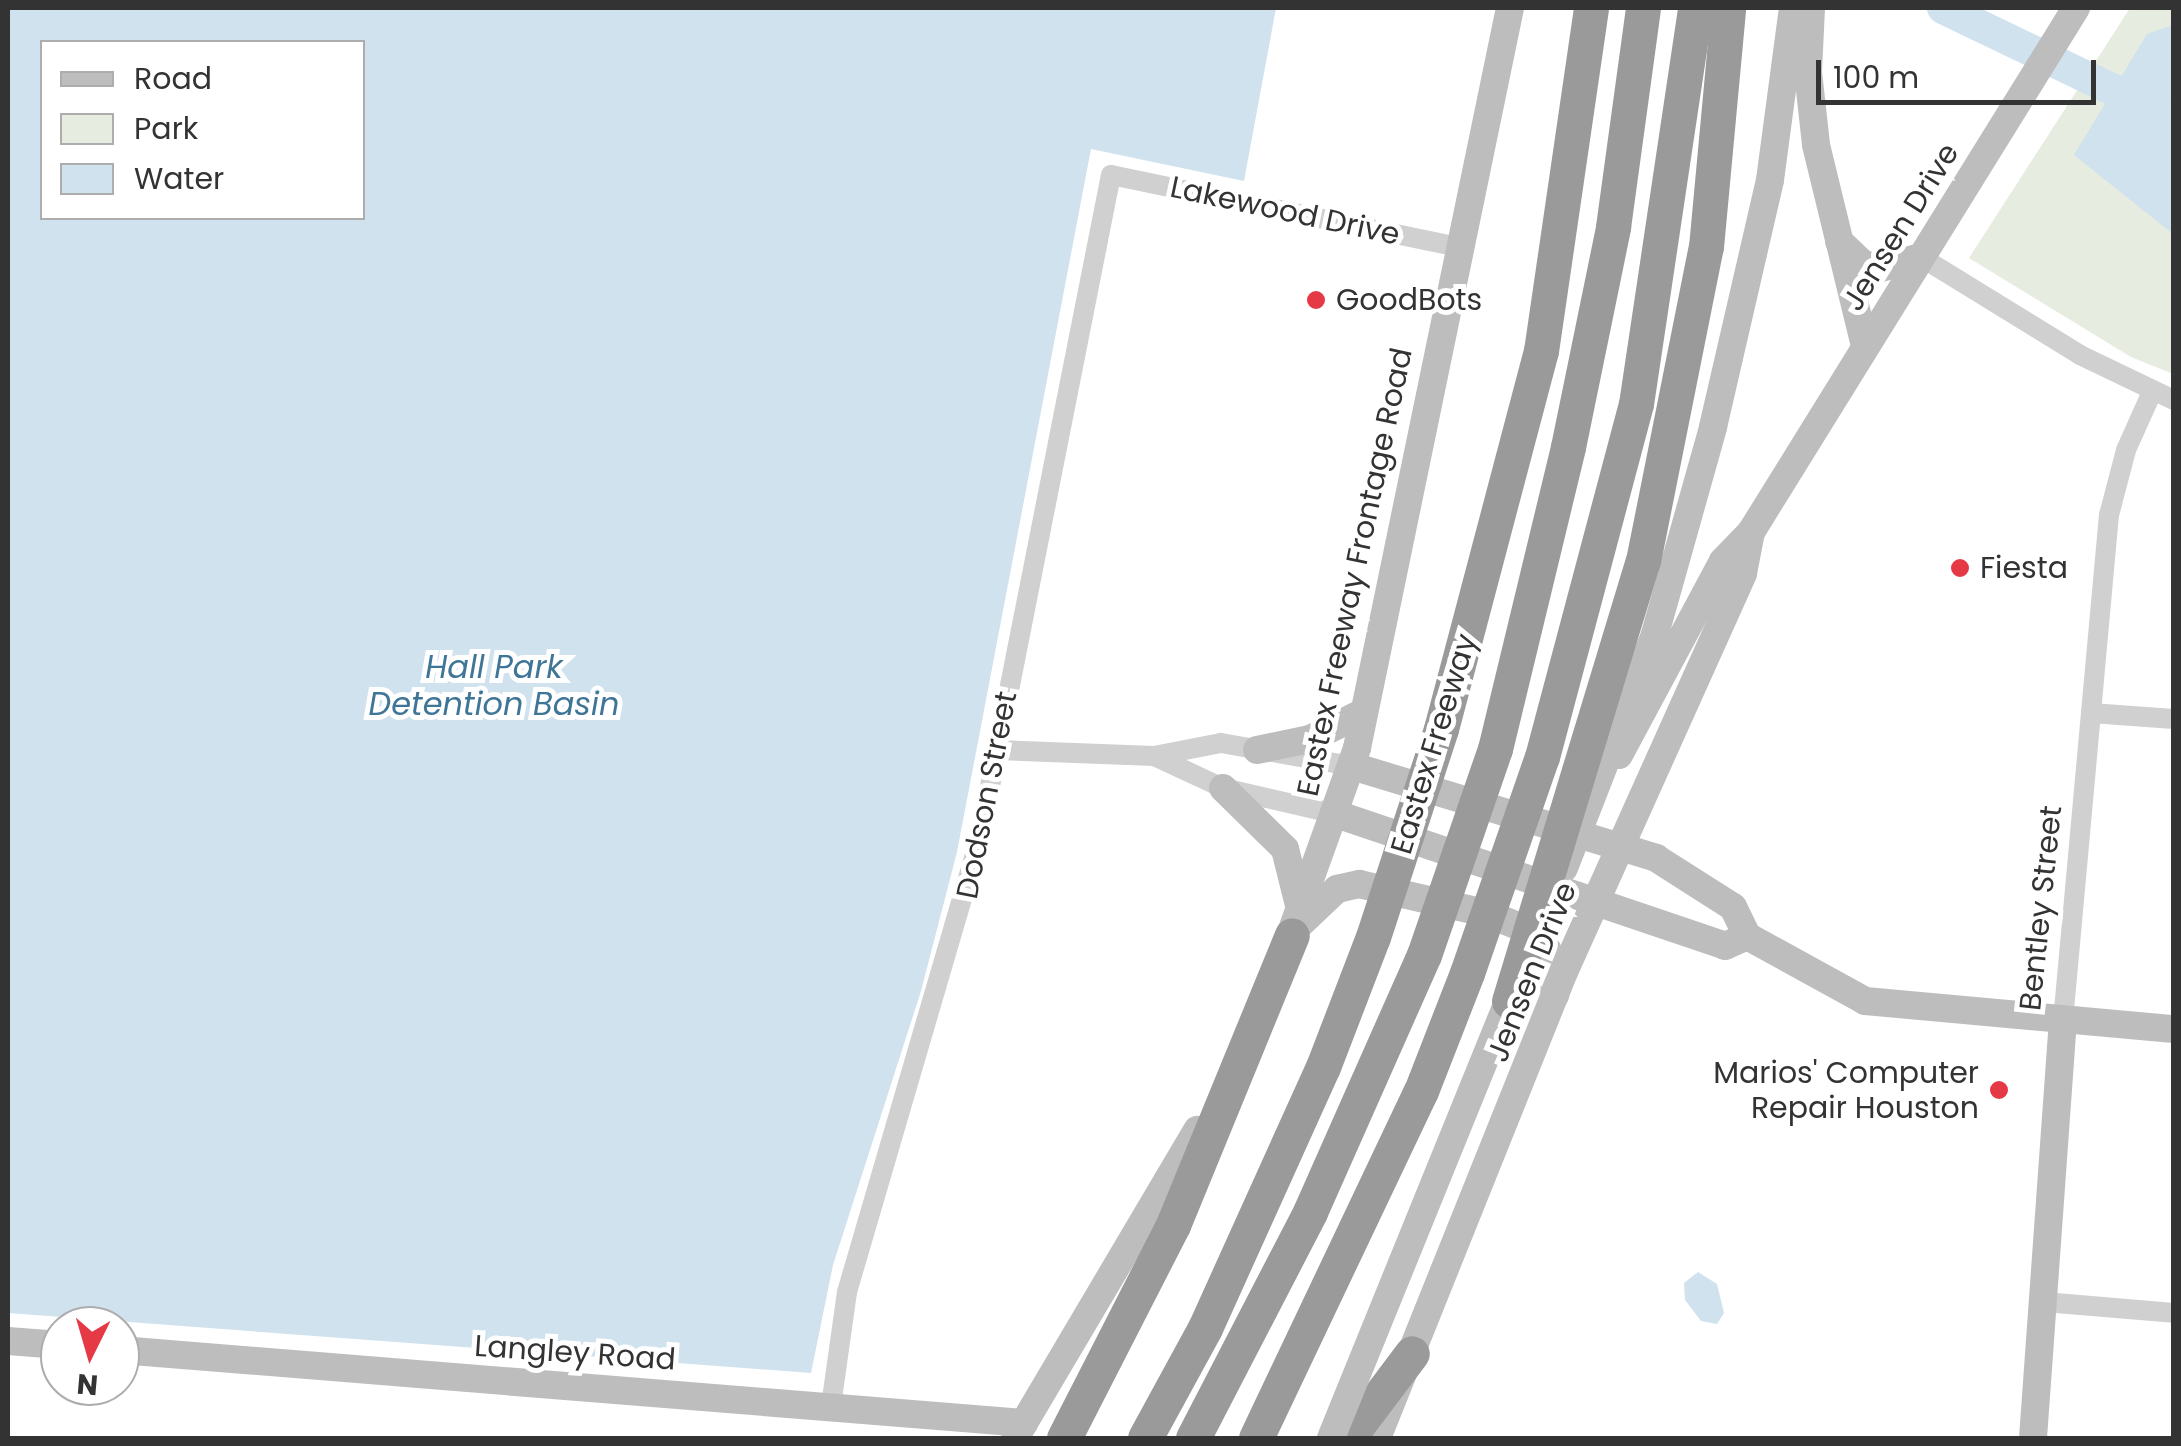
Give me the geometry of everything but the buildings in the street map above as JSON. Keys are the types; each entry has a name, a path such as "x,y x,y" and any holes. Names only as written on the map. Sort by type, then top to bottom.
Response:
{"highway":[{"name":"Eastex Freeway","path":"1144,1438 1220,1294 1323,1067 1373,936 1446,710 1541,351 1591,8"},
{"path":"1193,1438 1310,1212 1424,956 1495,749 1568,447 1613,227 1643,8"},
{"path":"1256,1438 1421,1091 1468,973 1542,757 1636,404 1695,8"},
{"path":"1509,1001 1643,561 1706,247 1728,8"},
{"path":"1064,1438 1173,1226 1296,926"},
{"path":"1348,1438 1412,1353"}],"main road":[{"name":"Eastex Freeway Frontage Road","path":"1020,1431 1193,1138 1296,926 1336,814 1364,712 1510,8"},
{"path":"1793,8 1798,69 1865,346"},
{"path":"1331,1438 1655,634 1713,427 1811,8"},
{"name":"Jensen Drive","path":"1572,833 1723,562 1751,532 2076,8"},
{"path":"1837,239 1863,264 1881,268 1921,257"},
{"name":"Jensen Drive","path":"1377,1438 1594,902 1743,573 1751,532"},
{"path":"1257,750 1310,739 1364,712"},
{"path":"1352,766 1656,858 1734,908 1747,936 1865,1001 2174,1029"},
{"path":"1224,788 1285,848 1296,926"},
{"path":"1336,814 1726,946 1747,936"},
{"path":"1296,926 1336,889 1392,888 1530,930 1547,949 1555,997"},
{"name":"Bentley Street","path":"2032,1438 2062,1021"},
{"path":"8,1341 40,1343"},
{"name":"Langley Road","path":"140,1352 831,1406 1020,1431"}],"street":[{"name":"Lakewood Drive","path":"1111,175 1460,247"},
{"name":"Dodson Street","path":"831,1406 847,1292 961,920 1111,175"},
{"path":"1921,257 2152,392 2174,400"},
{"name":"Bentley Street","path":"2062,1021 2109,515 2126,450 2152,392"},
{"path":"2091,714 2174,719"},
{"path":"996,750 1154,756 1220,743 1352,766"},
{"path":"1154,756 1224,788 1336,814"},
{"path":"2044,1302 2174,1312"}],"green space":[{"path":"2130,8 2173,8 2173,374 2131,357 1969,258"}],"water":[{"name":"Hall Park Detention Basin","path":"8,8 1276,8 1244,181 1091,149 957,852 921,991 833,1265 811,1373 140,1323 140,1306 40,1306 40,1315 8,1313"},
{"path":"2173,25 2173,234 2074,155 2147,34"},
{"path":"1698,1272 1717,1284 1724,1313 1717,1324 1701,1321 1685,1300 1684,1283"}],"waterway":[{"path":"1943,8 2174,119"}],"place":[{"name":"GoodBots","path":"1316,300"},
{"name":"Fiesta","path":"1960,568"},
{"name":"Marios' Computer Repair Houston","path":"1999,1090"}]}
